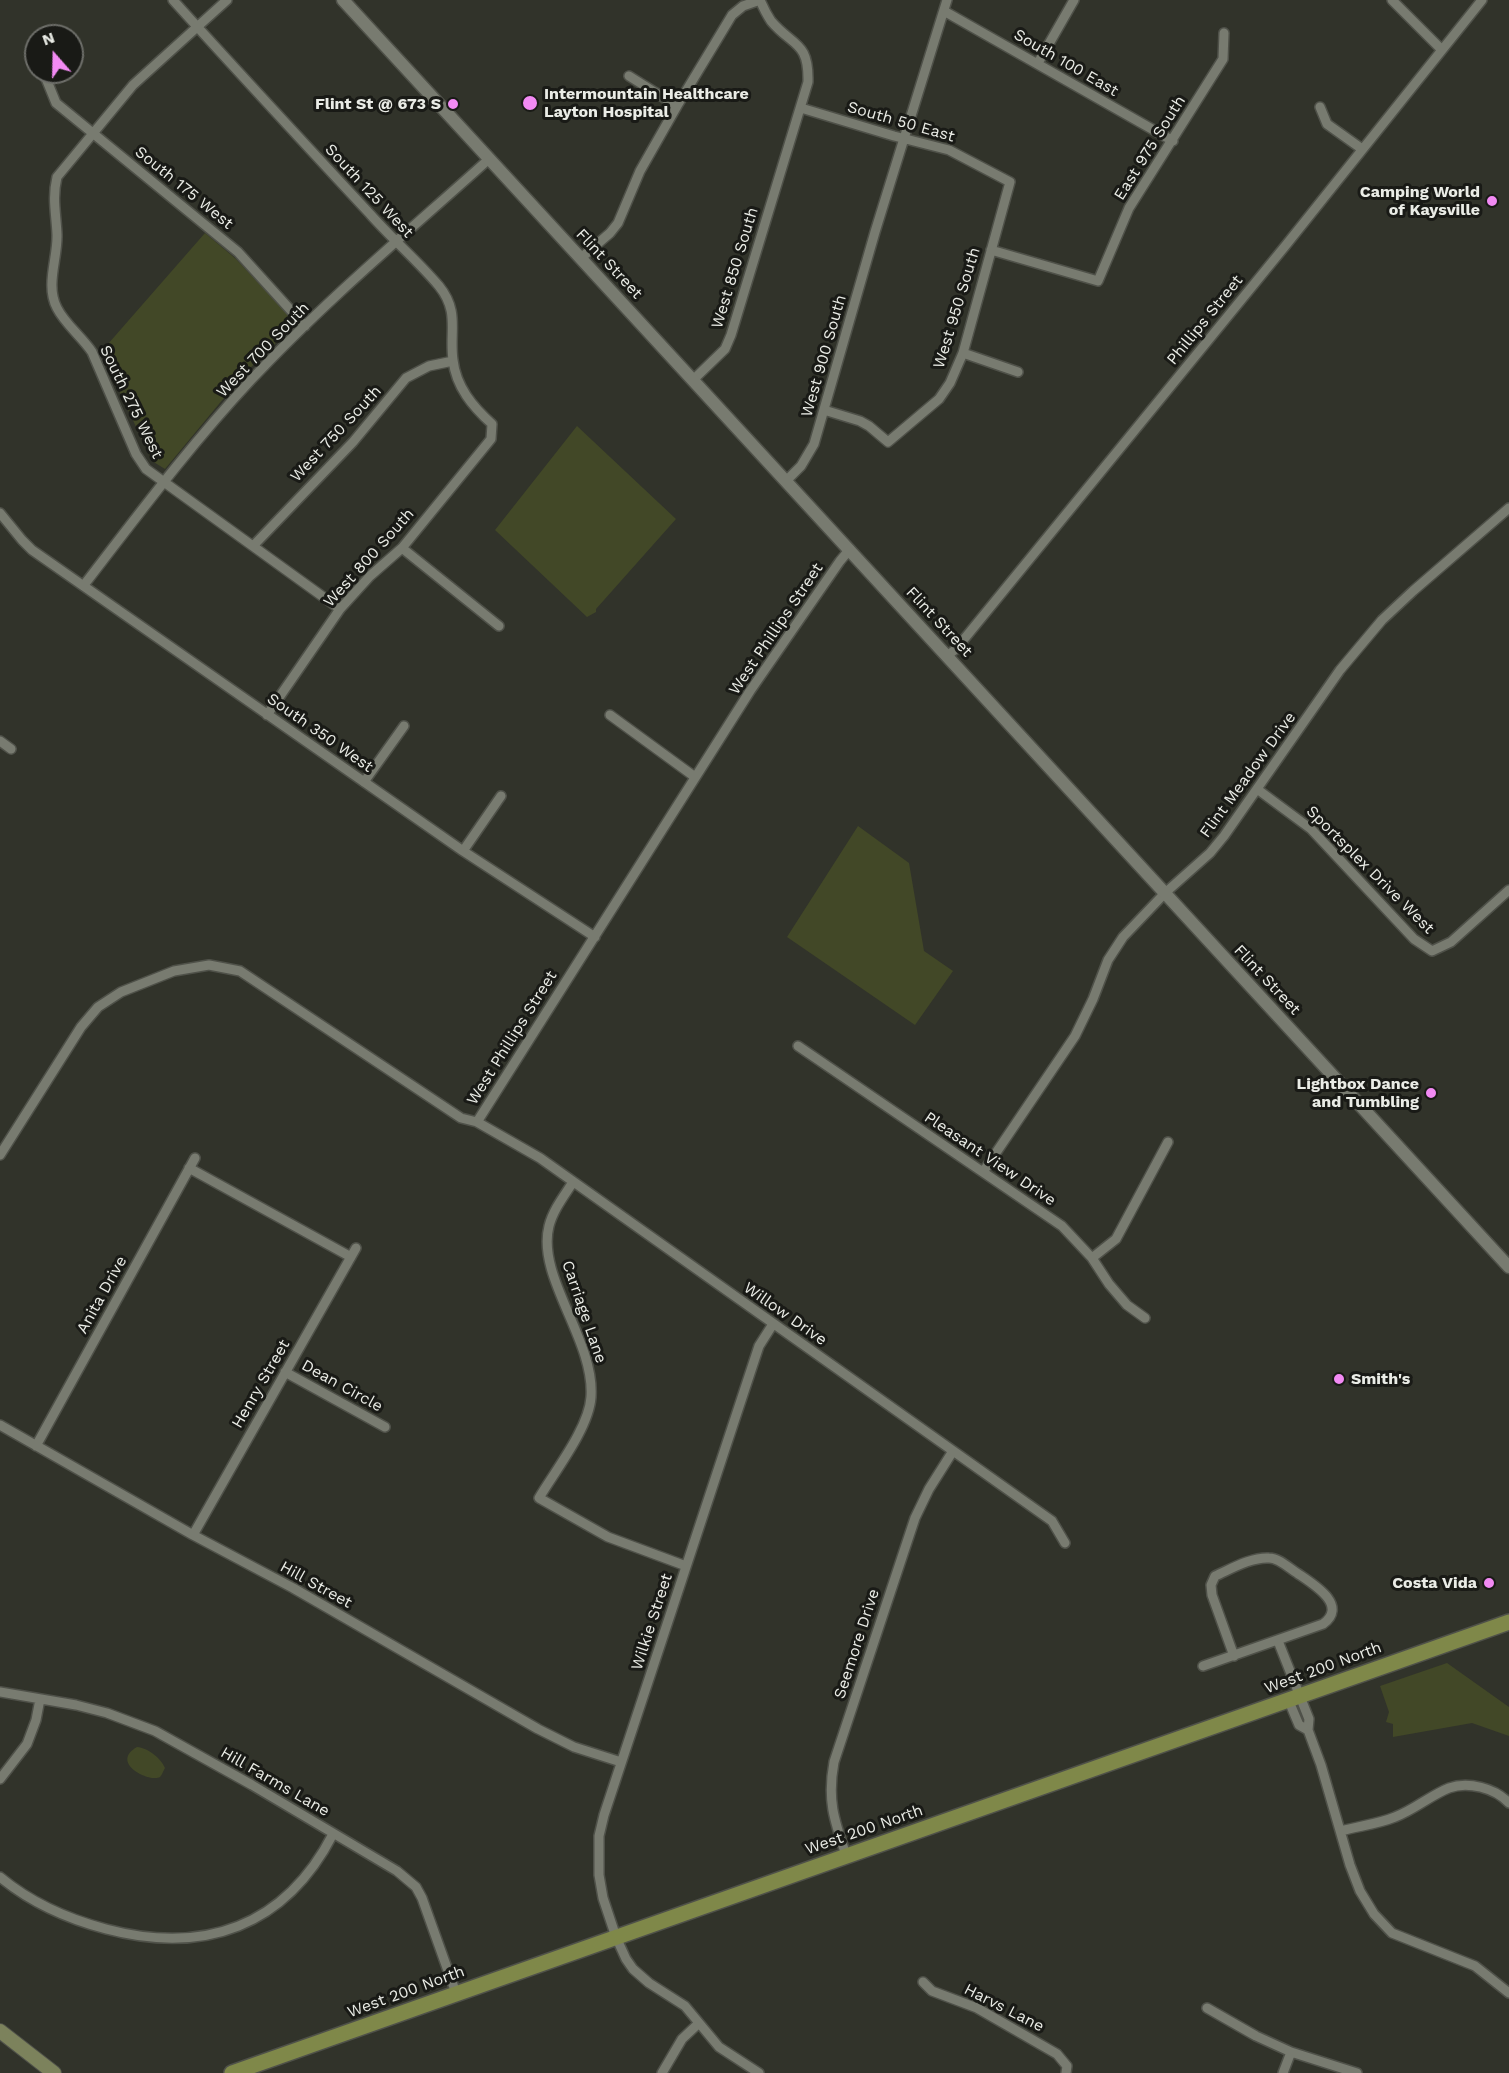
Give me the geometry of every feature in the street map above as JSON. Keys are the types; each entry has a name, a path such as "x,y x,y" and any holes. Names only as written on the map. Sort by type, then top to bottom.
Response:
{"main road":[{"name":"West 200 North","path":"232,2073 1509,1622"},
{"path":"0,2031 54,2073"}],"street":[{"name":"South 125 West","path":"173,0 440,288 449,304 454,320 453,362 461,387 476,409 492,424"},
{"name":"South 275 West","path":"227,0 133,85 57,177 53,194 57,233 52,296 64,318 92,352 136,454 146,469 340,609"},
{"name":"Flint Street","path":"343,0 1509,1267"},
{"path":"581,258 618,223 640,171 732,15 743,6 760,0"},
{"name":"West 850 South","path":"693,380 725,349 728,342 801,108 807,82 808,66 805,53 770,19 760,0"},
{"name":"West 900 South","path":"786,481 801,466 814,444 875,232 947,0"},
{"path":"1038,63 1074,0"},
{"path":"1392,0 1442,50"},
{"name":"Phillips Street","path":"948,655 956,650 1482,0"},
{"name":"South 100 East","path":"944,11 1173,141"},
{"name":"East 975 South","path":"991,250 1098,281 1129,208 1223,59 1224,33"},
{"path":"629,76 677,106"},
{"name":"South 175 West","path":"48,84 56,103 238,252 305,326"},
{"path":"1320,107 1327,124 1362,149"},
{"name":"South 50 East","path":"801,108 948,150 1010,182 997,229"},
{"name":"West 700 South","path":"84,585 108,551 163,483 252,379 305,326 489,159"},
{"name":"West 950 South","path":"824,410 860,421 888,442 939,399 950,383 963,353 997,229"},
{"path":"963,353 1017,372"},
{"name":"West 750 South","path":"253,546 353,442 406,378 429,366 453,362"},
{"name":"West 800 South","path":"267,715 340,609 370,576 402,548 491,439 492,424"},
{"name":"Flint Meadow Drive","path":"983,1172 1075,1036 1093,999 1107,960 1118,945 1165,893 1210,853 1340,670 1382,620 1509,508"},
{"name":"South 350 West","path":"0,513 32,549 463,851 595,937"},
{"path":"402,548 499,626"},
{"name":"West Phillips Street","path":"0,1155 81,1027 98,1007 120,992 174,971 209,965 240,971 461,1118 477,1122 750,691 850,549"},
{"path":"610,715 695,777"},
{"path":"364,782 404,726"},
{"path":"0,741 11,749"},
{"name":"Sportsplex Drive West","path":"1257,789 1311,829 1414,939 1432,951 1451,942 1509,890"},
{"path":"463,851 501,796"},
{"name":"Pleasant View Drive","path":"798,1046 1062,1226 1092,1258 1126,1305 1145,1318"},
{"name":"Willow Drive","path":"477,1122 540,1158 1052,1521 1065,1543"},
{"path":"1092,1258 1116,1239 1168,1142"},
{"name":"Anita Drive","path":"36,1446 195,1158"},
{"path":"189,1168 351,1257"},
{"name":"Carriage Lane","path":"573,1182 555,1209 549,1226 547,1244 551,1268 587,1359 591,1381 591,1400 585,1422 539,1498 609,1537 686,1566"},
{"name":"Henry Street","path":"193,1534 356,1248"},
{"name":"Wilkie Street","path":"759,2073 719,2047 685,2006 649,1983 633,1969 616,1936 603,1898 598,1856 604,1815 621,1762 759,1346 773,1324"},
{"name":"Dean Circle","path":"285,1372 385,1427"},
{"name":"Hill Street","path":"0,1425 293,1588 538,1730 574,1746 621,1762"},
{"name":"Seemore Drive","path":"846,1855 832,1813 830,1785 834,1762 915,1518 929,1489 953,1451"},
{"path":"1203,1666 1234,1656 1278,1641 1323,1624 1329,1620 1332,1611 1328,1596 1274,1558 1257,1559 1215,1576 1212,1580 1212,1595 1234,1656"},
{"path":"1278,1641 1294,1697 1309,1719 1308,1730 1360,1892 1382,1925 1392,1933 1475,1966 1509,1993"},
{"name":"Hill Farms Lane","path":"0,1692 76,1705 107,1713 155,1731 252,1785 397,1871 416,1887 422,1898 456,1993"},
{"path":"0,1779 27,1744 36,1720 40,1700"},
{"path":"1341,1831 1394,1818 1448,1788 1469,1786 1488,1789 1509,1803"},
{"path":"0,1876 58,1912 94,1926 149,1938 177,1939 206,1936 265,1913 284,1898 314,1867 333,1834"},
{"name":"Harvs Lane","path":"923,1982 932,1991 977,2008 1057,2054 1067,2069"},
{"path":"1207,2008 1256,2036 1291,2052 1357,2073"},
{"path":"662,2073 682,2039 699,2023"},
{"path":"1283,2073 1291,2052"}],"green space":[{"path":"205,233 236,259 296,323 243,375 165,469 152,461 101,352"},
{"path":"577,426 676,519 596,609 596,612 587,617 495,530"},
{"path":"858,826 909,863 924,951 953,971 915,1025 787,937"},
{"path":"1447,1663 1509,1707 1509,1736 1472,1723 1393,1737 1393,1724 1386,1722 1389,1712 1380,1686"},
{"path":"137,1747 150,1751 157,1757 165,1768 160,1777 148,1777 129,1765 127,1759"}],"place":[{"name":"Intermountain Healthcare Layton Hospital","path":"530,103"},
{"name":"Flint St @ 673 S","path":"453,104"},
{"name":"Camping World of Kaysville","path":"1492,201"},
{"name":"Lightbox Dance and Tumbling","path":"1431,1093"},
{"name":"Smith's","path":"1339,1379"},
{"name":"Costa Vida","path":"1489,1583"}]}
